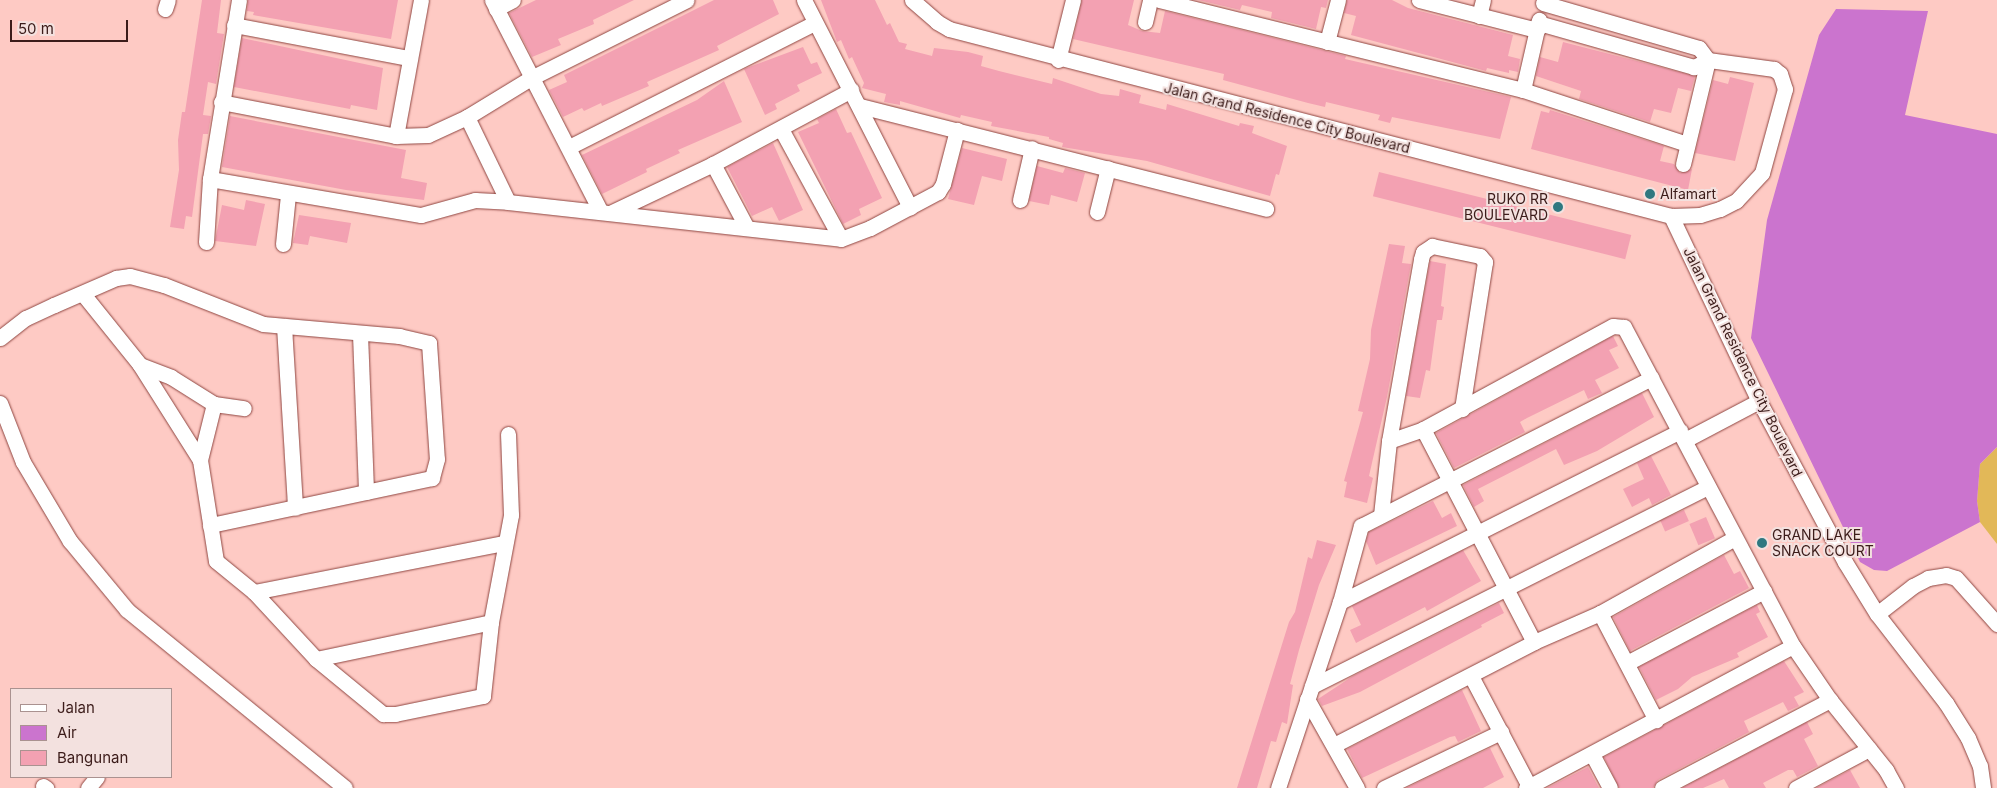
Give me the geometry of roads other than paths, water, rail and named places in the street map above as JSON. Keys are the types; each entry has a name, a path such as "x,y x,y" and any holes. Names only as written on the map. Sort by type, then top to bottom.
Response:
{"street":[{"path":"206,242 210,179 239,0"},
{"path":"396,136 420,0"},
{"path":"514,0 494,4 531,78 606,211"},
{"path":"221,102 396,136 428,135 467,117 531,78 687,0"},
{"path":"804,0 860,106 910,207"},
{"name":"Jalan Grand Residence City Boulevard","path":"912,0 937,22 949,29 1058,60 1671,216 1700,215 1720,209 1736,201 1762,173 1785,89 1780,74 1765,66 1708,60"},
{"path":"1058,60 1073,0"},
{"path":"1145,22 1150,0"},
{"path":"1159,0 1523,90 1687,144"},
{"path":"1327,42 1338,0"},
{"path":"1420,0 1479,16 1538,27 1694,67 1708,60"},
{"path":"1479,16 1483,0"},
{"path":"1523,90 1543,2 1699,48 1708,60"},
{"path":"569,147 815,23"},
{"path":"234,25 409,58"},
{"path":"1683,164 1708,60"},
{"path":"606,211 713,164 781,129 850,90"},
{"path":"860,106 1032,148 1266,209"},
{"path":"467,117 508,202"},
{"path":"781,129 841,239"},
{"path":"210,179 288,195 421,215 475,200 606,211 746,226 841,239 910,207 940,189 956,130"},
{"path":"1020,200 1032,148"},
{"path":"713,164 746,226"},
{"path":"1097,212 1108,168"},
{"path":"283,244 288,195"},
{"name":"Jalan Grand Residence City Boulevard","path":"1671,216 1759,401 1845,562 1877,614 1946,703 1968,738 1980,766 1983,788"},
{"path":"1381,515 1390,441 1421,259 1423,252 1432,246 1480,256 1485,262 1462,409"},
{"path":"0,338 26,318 116,278 130,276 164,285 245,319 284,326 414,338 429,342 437,459 432,478 210,525"},
{"path":"83,294 140,364 200,460"},
{"path":"1390,441 1423,429 1617,325 1624,326 1793,646 1830,700 1869,749 1896,788"},
{"path":"284,326 295,508"},
{"path":"360,334 366,492"},
{"path":"140,364 171,377 214,404 244,408"},
{"path":"1278,788 1340,602 1361,526 1651,378"},
{"path":"1340,602 1682,436 1759,401"},
{"path":"0,403 24,462 70,542 126,610 345,788"},
{"path":"214,404 200,460 216,561 254,592 316,659 383,714 480,698 484,691 504,543 511,515 508,434"},
{"path":"1423,429 1534,642"},
{"path":"1310,693 1708,487"},
{"path":"1334,745 1534,642 1600,613 1735,538"},
{"path":"254,592 504,543"},
{"path":"1877,614 1913,586 1928,578 1946,575 1956,578 1997,624"},
{"path":"1627,663 1764,590"},
{"path":"1600,613 1656,720"},
{"path":"316,659 492,622"},
{"path":"1471,676 1501,732 1527,787 1793,646"},
{"path":"1310,693 1334,745 1357,788"},
{"path":"1662,788 1830,700"},
{"path":"1384,788 1501,732"},
{"path":"1796,788 1869,749"},
{"path":"1592,754 1610,788"},
{"path":"88,788 96,778"}],"water":[{"path":"1836,9 1928,11 1905,115 1997,134 1997,447 1980,464 1977,501 1980,522 1887,571 1874,570 1860,562 1751,338 1767,220 1819,35"}],"place":[{"name":"Alfamart","path":"1650,194"},
{"name":"RUKO RR BOULEVARD","path":"1558,207"},
{"name":"GRAND LAKE SNACK COURT","path":"1762,543"}]}
